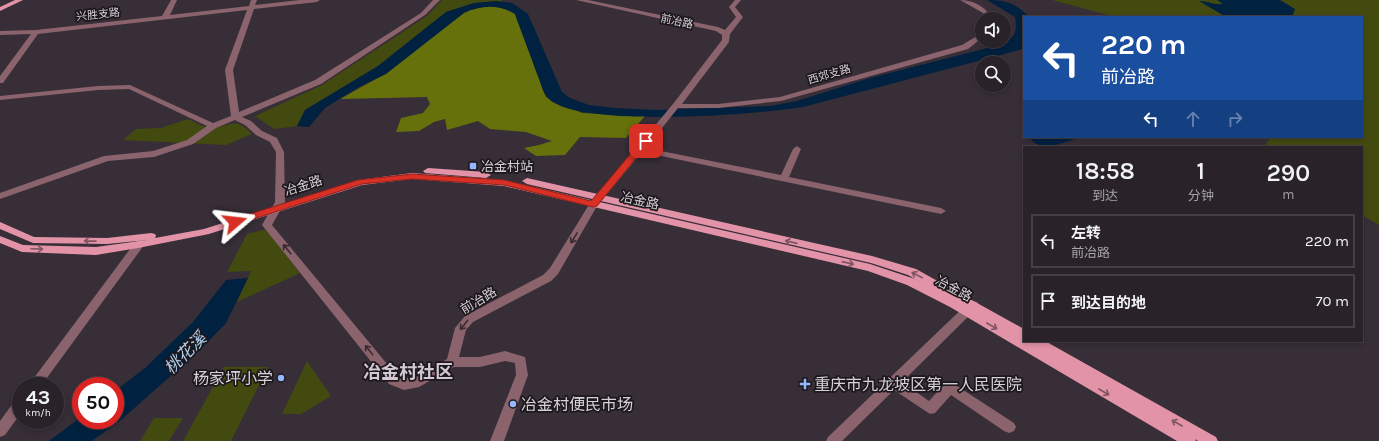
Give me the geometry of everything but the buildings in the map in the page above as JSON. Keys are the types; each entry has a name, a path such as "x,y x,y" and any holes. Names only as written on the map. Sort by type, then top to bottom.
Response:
{"main road":[{"path":"0,9 11,0"},
{"path":"0,9 20,0"},
{"name":"冶金路","path":"0,239 22,248 96,251 141,241 205,232 277,206 361,182 412,176 504,183 596,201 870,268 911,282 1023,335"},
{"name":"冶金路","path":"0,225 33,240 107,242 141,241"},
{"name":"冶金路","path":"970,309 1023,341"},
{"name":"冶金路","path":"1025,342 1189,441"},
{"path":"1037,342 1211,441"}],"street":[{"path":"165,17 174,0"},
{"name":"兴胜支路","path":"0,34 36,32 165,17 253,4 317,0"},
{"path":"0,196 107,158 154,154 190,142 213,126 318,82 423,14 437,0"},
{"name":"前冶路","path":"452,362 461,328 469,319 547,278 554,271 596,201 676,106 726,40 726,34 718,29 579,0"},
{"path":"726,34 740,17 732,7 738,0"},
{"path":"963,0 986,12"},
{"path":"235,116 229,70 253,4"},
{"path":"0,81 36,32"},
{"name":"西郊支路","path":"676,106 718,106 781,99 965,47 975,40"},
{"path":"0,98 98,88 130,87 213,126"},
{"path":"235,116 248,123 259,133 274,140 280,152 277,206 267,225 393,380 404,385 415,383 452,362 480,362 505,356 520,360 522,375 497,441"},
{"path":"640,149 941,211"},
{"path":"784,178 797,149"},
{"path":"41,377 141,241"},
{"path":"832,441 970,309"},
{"path":"892,383 930,409 950,388 1009,427"},
{"path":"0,431 12,415"}],"green space":[{"path":"442,0 502,0 501,2 474,3 446,12 378,66 305,110 297,126 274,129 255,116 322,85 427,16"},
{"path":"1052,0 1379,0 1379,225 1363,216 1363,146 1265,146 1270,138 1363,138 1363,16 1112,16"},
{"path":"492,6 506,9 515,14 546,97 582,113 645,116 626,138 580,137 565,155 536,156 524,148 552,141 526,132 490,129 478,121 447,130 445,119 434,122 419,131 396,132 401,118 423,113 430,104 427,97 340,99 383,75 464,12 475,7"},
{"path":"188,119 206,127 236,124 246,128 252,134 226,145 123,140 136,129 161,128"},
{"path":"266,229 300,273 237,302 251,271 227,272 247,234"},
{"path":"307,361 331,396 301,414 282,414"},
{"path":"224,367 268,367 231,441 183,441"},
{"path":"154,418 183,418 169,441 140,441"}],"water":[{"path":"987,0 1010,3 1015,5 1028,16 1023,16 1023,48 1020,50 997,56 975,56 975,62 803,107 710,116 627,116 591,113 562,107 546,96 515,14 503,8 483,7 464,13 386,74 359,87 325,108 309,127 297,126 305,110 378,66 446,12 474,3 496,1 512,3 528,14 562,92 570,98 589,105 656,110 770,106 797,101 870,78 987,48 1011,48 1011,38 1015,32 1015,17 1011,15 1011,12 1007,12"},
{"path":"1217,0 1280,0 1295,9 1292,16 1224,16 1199,1 1223,4"},
{"path":"1029,138 1076,138 1051,146 1042,146 1033,142"},
{"name":"桃花溪","path":"248,278 226,323 200,350 124,417 124,384 145,368 193,322 226,280"},
{"path":"72,424 72,429 108,429 92,441 49,441"}],"place":[{"name":"冶金村站","path":"473,166"},
{"name":"杨家坪小学","path":"281,378"},
{"name":"重庆市九龙坡区第一人民医院","path":"805,384"},
{"name":"冶金村便民市场","path":"513,404"}],"district":[{"name":"冶金村社区","path":"408,372"}],"route":[{"path":"235,222 361,182 412,176 504,183 593,204 646,141"}]}
